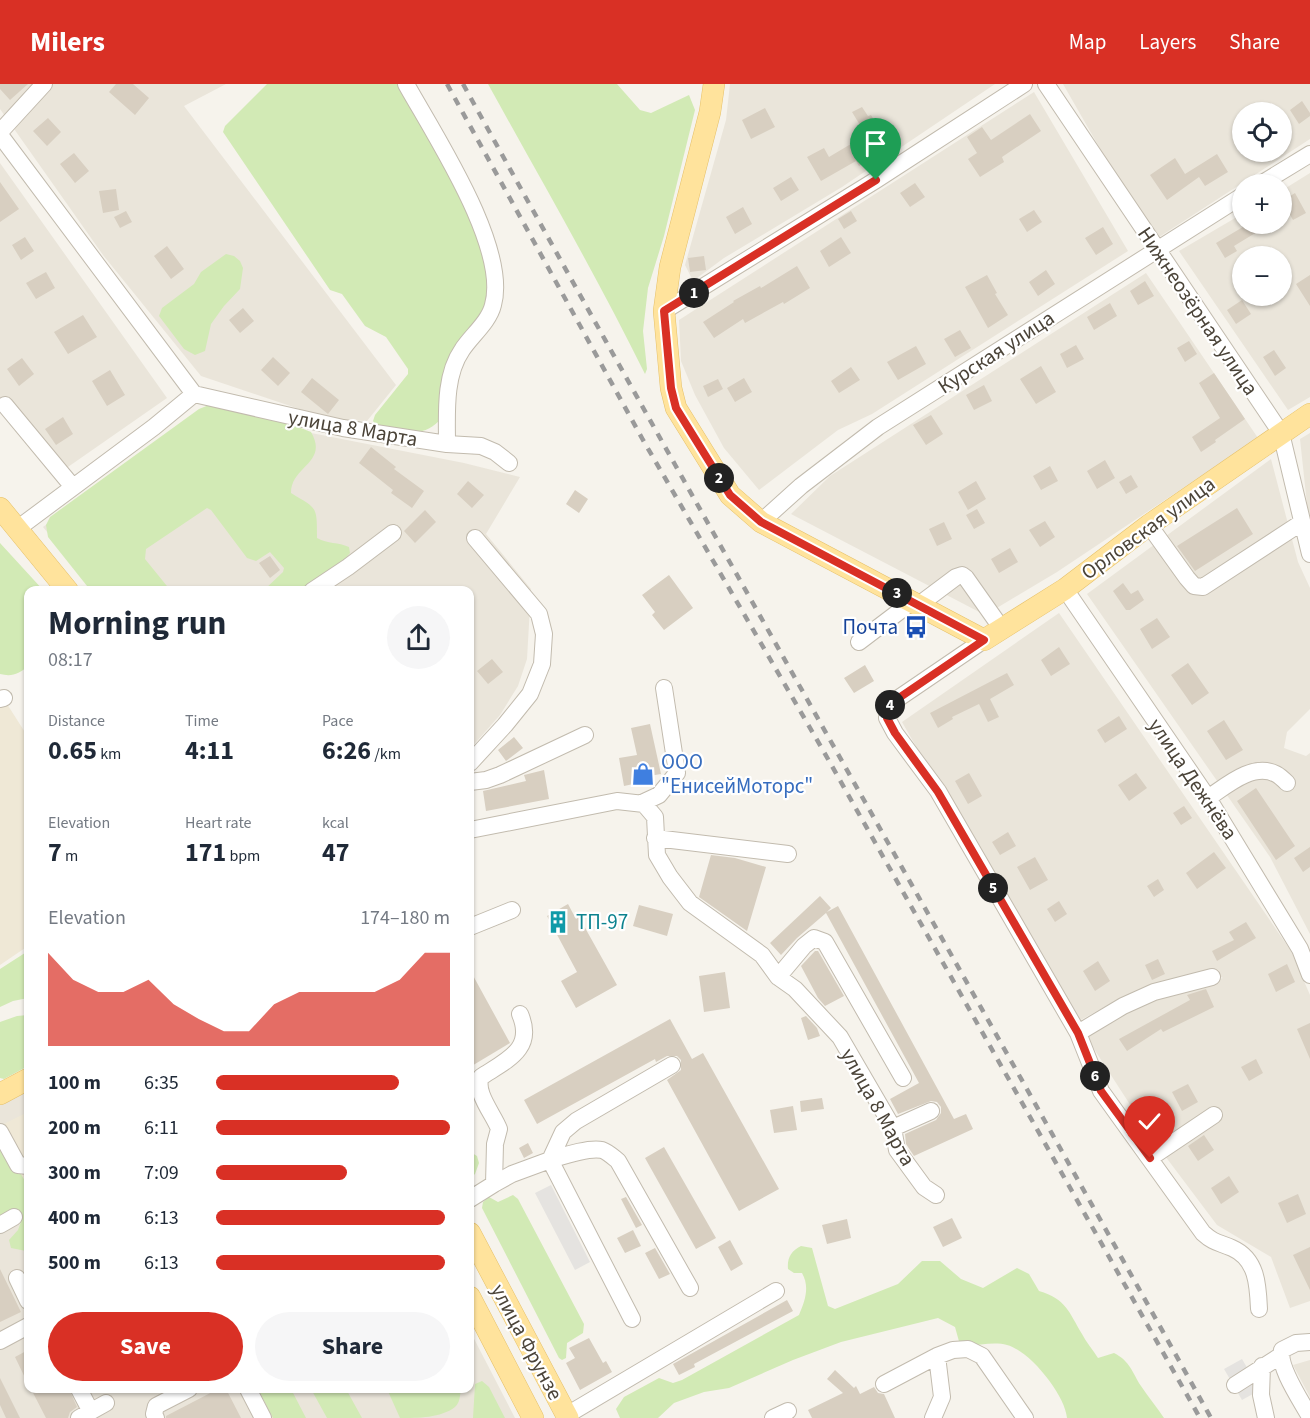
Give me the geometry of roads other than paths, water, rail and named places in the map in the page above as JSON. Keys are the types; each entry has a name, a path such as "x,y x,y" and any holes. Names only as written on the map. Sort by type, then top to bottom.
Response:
{"main road":[{"path":"714,84 710,112 670,267 664,311 671,388 676,408 730,495 761,522 984,640"},
{"name":"Орловская улица","path":"984,640 1065,590 1149,525 1310,414"},
{"path":"0,508 64,586"},
{"path":"0,1094 24,1081"},
{"name":"улица Фрунзе","path":"474,1241 567,1416"},
{"name":"улица Фрунзе","path":"474,1305 533,1418"}],"street":[{"path":"17,529 194,394 0,134 44,84"},
{"path":"406,84 481,226 493,264 497,286 493,308 461,352 453,369 447,444"},
{"path":"664,311 876,180 1024,84"},
{"name":"Нижнеозёрная улица","path":"1046,84 1281,433 1310,554"},
{"path":"1277,174 1310,154"},
{"name":"Курская улица","path":"761,522 801,486 878,427 1232,202"},
{"name":"улица 8 Марта","path":"194,394 343,428 447,444 481,446 495,452 509,463"},
{"path":"5,405 73,487"},
{"path":"1149,525 1186,578 1194,586 1203,587 1302,523"},
{"path":"320,586 393,533"},
{"path":"474,759 530,694 542,664 544,634 538,614 475,538"},
{"path":"858,642 962,575 1002,629"},
{"name":"улица Дежнёва","path":"1065,590 1208,798 1300,949 1310,975"},
{"path":"984,640 890,704 887,718 895,733 938,792 1078,1033 1101,1091 1203,1233 1213,1242 1232,1248 1250,1263 1257,1277 1259,1309"},
{"path":"474,829 617,801 644,804 659,795 677,772 664,688"},
{"path":"474,782 500,775 585,735"},
{"path":"1208,798 1245,775 1263,771 1277,774 1287,783"},
{"name":"улица 8 Марта","path":"644,804 655,817 657,855 690,903 762,955 778,977 795,989 840,1037 893,1128 897,1150 924,1187 936,1195"},
{"path":"656,837 789,854"},
{"path":"474,925 512,910"},
{"path":"778,977 804,946 814,938 825,942 903,1078"},
{"path":"1078,1033 1124,1006 1154,992 1212,977"},
{"path":"494,1184 495,1144 499,1129 479,1082 481,1077 513,1056 523,1043 525,1026 520,1014"},
{"path":"550,1160 563,1132 672,1065"},
{"path":"893,1128 931,1111"},
{"path":"1150,1158 1214,1115"},
{"path":"0,1132 18,1165 24,1166"},
{"path":"474,1196 512,1174 577,1152 600,1149 618,1161 690,1288"},
{"path":"550,1160 632,1319"},
{"path":"16,1278 24,1293"},
{"path":"567,1416 776,1291"},
{"path":"0,1341 24,1328"},
{"path":"1310,1342 1288,1346 1282,1350 1280,1356 1284,1369 1310,1417"},
{"path":"884,1384 937,1356 953,1350 968,1349 982,1356 1025,1418"},
{"path":"933,1418 942,1397 937,1356"},
{"path":"1235,1385 1280,1356"},
{"path":"1262,1366 1261,1395 1266,1418"},
{"path":"80,1393 84,1414 106,1402"},
{"path":"156,1418 154,1414 156,1406 181,1393"},
{"path":"250,1393 263,1418"}],"railway":[{"path":"447,84 643,440 824,752 1200,1418"},
{"path":"463,84 1211,1418"}],"place":[{"name":"Почта","path":"916,627"},
{"name":"ООО \"ЕнисейМоторс\"","path":"643,774"},
{"name":"ТП-97","path":"558,922"}]}
